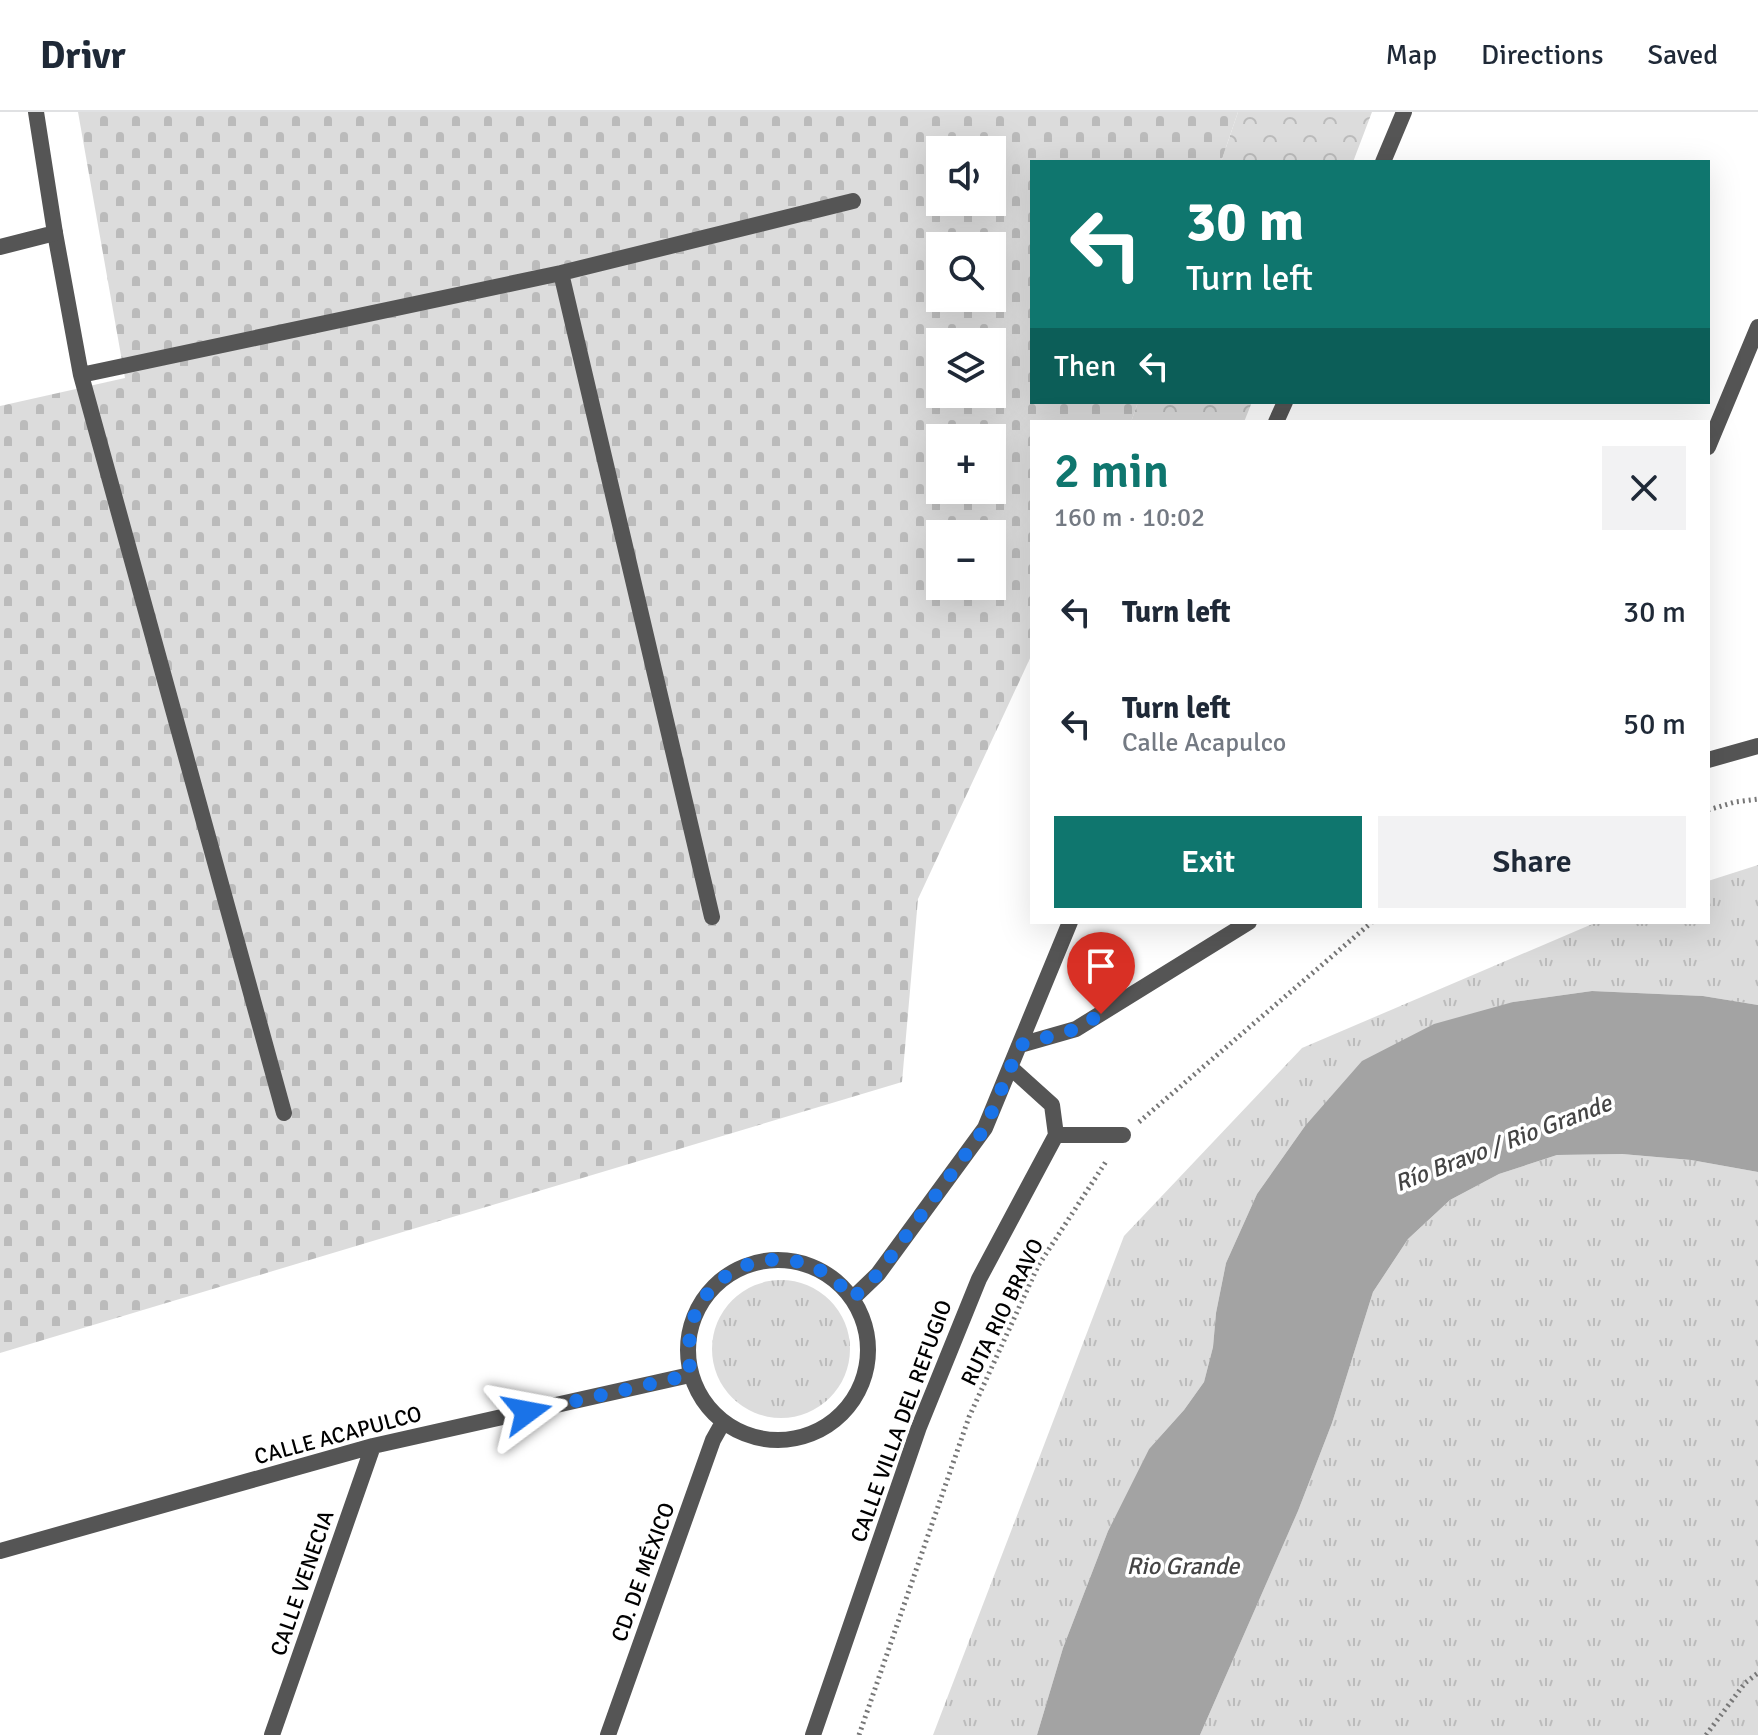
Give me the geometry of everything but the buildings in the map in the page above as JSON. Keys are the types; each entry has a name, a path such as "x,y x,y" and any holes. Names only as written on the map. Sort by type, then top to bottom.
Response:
{"street":[{"path":"36,112 81,375 284,1113"},
{"path":"1384,160 1404,112"},
{"path":"81,375 561,273 853,201"},
{"path":"0,247 55,233"},
{"path":"561,273 712,917"},
{"path":"1710,442 1758,327"},
{"path":"1710,759 1758,746"},
{"path":"852,1299 878,1274 985,1128 1069,924"},
{"path":"1020,1045 1076,1029 1246,924"},
{"path":"1010,1067 1052,1105 1056,1135 1123,1135"},
{"name":"CALLE VILLA DEL REFUGIO","path":"813,1735 919,1427 979,1279 1056,1135"},
{"path":"763,1260 791,1260 818,1269 842,1285 852,1299 867,1336 867,1366 857,1393 840,1417 815,1433 787,1440 758,1438 722,1424 690,1375 689,1337 697,1310 713,1286 736,1269 763,1260"},
{"name":"CALLE ACAPULCO","path":"0,1551 373,1446 690,1375"},
{"name":"CD. DE MÉXICO","path":"608,1735 713,1440 722,1424"},
{"name":"CALLE VENECIA","path":"272,1735 373,1446"}],"path":[{"path":"1710,809 1758,799"},
{"name":"RUTA RIO BRAVO","path":"859,1735 969,1417 1038,1266 1123,1135 1370,924"},
{"path":"1706,1735 1745,1683 1758,1673"}],"green space":[{"path":"78,112 1238,112 1222,160 1030,160 1030,404 1137,404 1132,420 1030,420 1030,658 918,899 902,1082 0,1353 0,406 125,378"},
{"path":"1238,112 1372,112 1354,160 1222,160"},
{"path":"1137,404 1251,404 1245,420 1132,420"},
{"path":"1758,865 1758,1005 1703,996 1592,991 1513,1002 1305,1126 1257,1194 1226,1263 1213,1347 1204,1382 1149,1449 1108,1531 1063,1648 1037,1735 933,1735 1124,1236 1302,1048 1592,924 1710,924 1710,880"},
{"path":"1622,1154 1691,1160 1758,1172 1758,1735 1200,1735 1298,1511 1332,1423 1373,1292 1408,1239 1450,1200 1499,1174 1557,1155"},
{"path":"781,1280 807,1286 829,1301 844,1323 850,1349 844,1375 829,1397 807,1412 781,1418 755,1412 733,1397 718,1375 712,1349 718,1323 733,1301 755,1286"}],"water":[{"name":"Rio Grande","path":"1592,991 1703,996 1758,1005 1758,1172 1691,1160 1622,1154 1557,1155 1499,1174 1450,1200 1408,1239 1373,1292 1332,1423 1298,1511 1200,1735 1037,1735 1063,1648 1108,1531 1149,1449 1204,1382 1213,1347 1226,1263 1257,1194 1305,1126 1362,1061 1434,1024 1513,1002"}],"route":[{"path":"527,1412 690,1375 689,1337 697,1310 713,1286 736,1269 763,1260 791,1260 818,1269 842,1285 852,1299 878,1274 985,1128 1020,1045 1076,1029 1101,1014"}],"water label":[{"name":"Río Bravo / Rio Grande","path":"1503,1143"}]}
